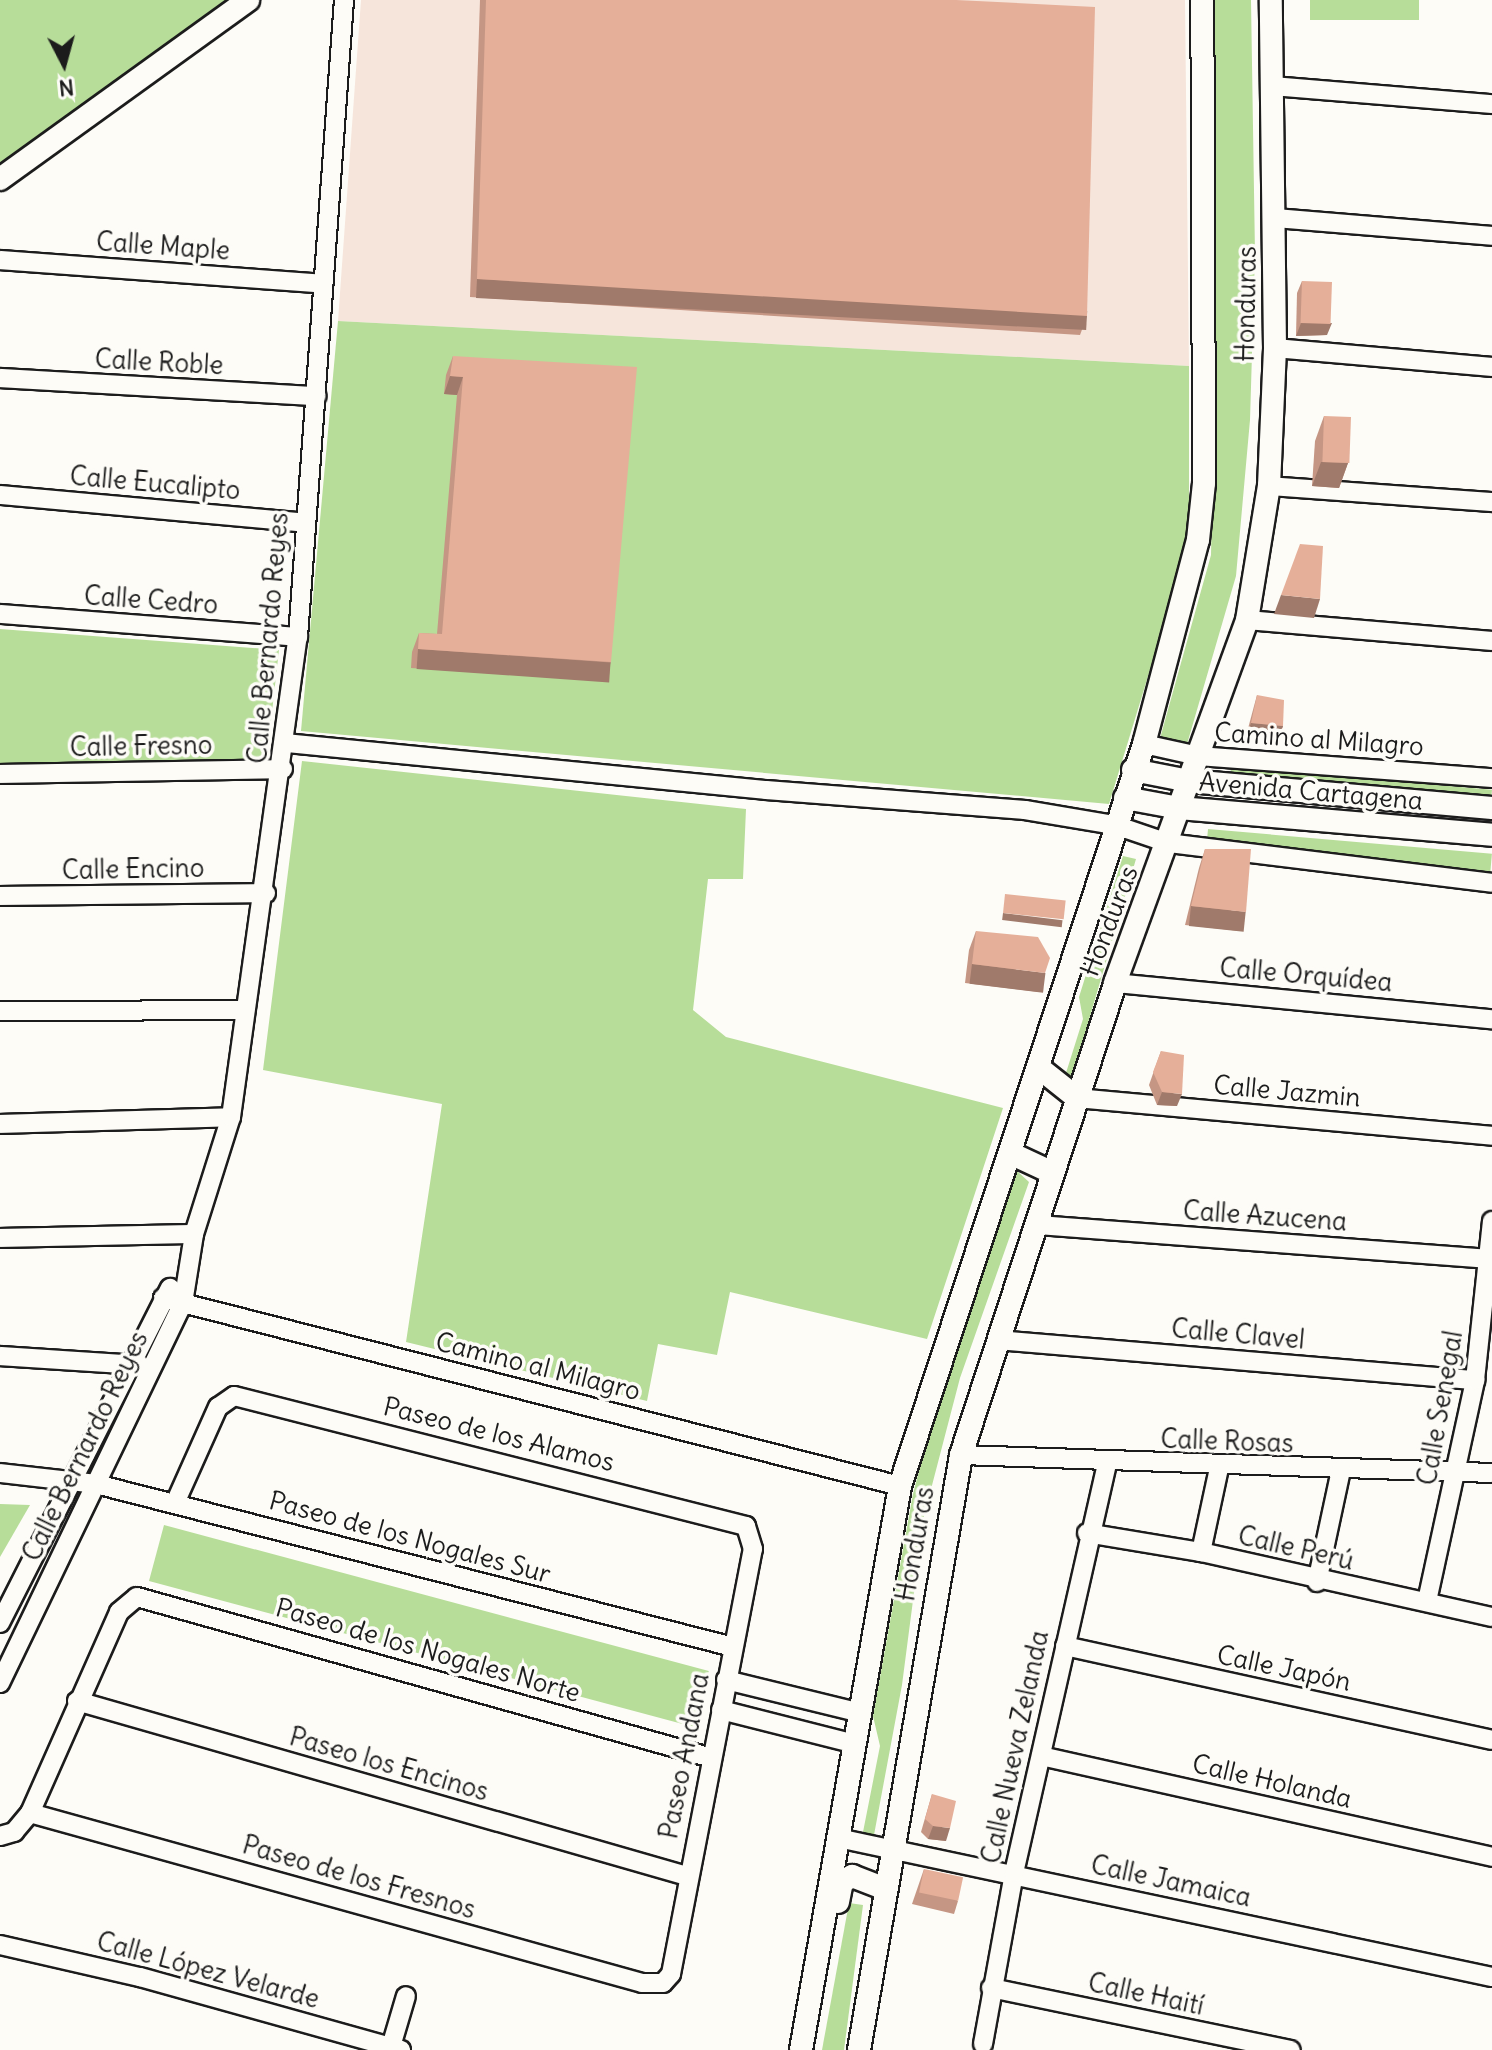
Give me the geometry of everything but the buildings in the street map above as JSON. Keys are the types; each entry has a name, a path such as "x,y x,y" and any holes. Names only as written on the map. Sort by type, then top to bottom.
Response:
{"street":[{"path":"0,179 248,0"},
{"name":"Calle Bernardo Reyes","path":"0,1683 183,1303 185,1270 194,1234 231,1117 245,1010 266,893 298,637 344,0"},
{"name":"Honduras","path":"808,2011 900,1486 1144,744 1183,611 1204,483 1202,0"},
{"name":"Honduras","path":"859,2050 961,1455 1115,983 1247,620 1269,486 1275,348 1271,0"},
{"path":"1272,86 1492,104"},
{"path":"1275,218 1492,236"},
{"name":"Calle Maple","path":"0,260 323,284"},
{"path":"1275,348 1492,367"},
{"name":"Calle Roble","path":"0,378 316,396"},
{"path":"1269,486 1492,502"},
{"name":"Calle Eucalipto","path":"0,495 305,523"},
{"name":"Calle Cedro","path":"0,614 298,637"},
{"path":"1247,620 1492,641"},
{"path":"286,743 766,790 1025,810 1115,825 1168,843 1492,883"},
{"name":"Camino al Milagro","path":"1144,744 1198,756 1492,778"},
{"name":"Calle Fresno","path":"0,774 283,769"},
{"name":"Avenida Cartagena","path":"1133,770 1189,781 1492,808"},
{"name":"Avenida Cartagena","path":"1125,798 1179,808 1492,835"},
{"name":"Calle Encino","path":"0,896 266,893"},
{"name":"Calle Orquídea","path":"1115,983 1492,1019"},
{"path":"0,1011 245,1010"},
{"path":"1038,1067 1077,1098"},
{"name":"Calle Jazmin","path":"1077,1098 1492,1136"},
{"path":"0,1124 231,1117"},
{"path":"1010,1153 1051,1172"},
{"name":"Calle Senegal","path":"1427,1601 1475,1380 1492,1221"},
{"name":"Calle Azucena","path":"1037,1225 1488,1259"},
{"path":"0,1238 194,1234"},
{"name":"Calle Bernardo Reyes","path":"0,1623 8,1590 73,1480 163,1298 185,1270"},
{"name":"Camino al Milagro","path":"163,1298 900,1486"},
{"name":"Calle Clavel","path":"997,1340 1475,1380"},
{"path":"0,1356 152,1367"},
{"name":"Paseo de los Alamos","path":"175,1503 218,1407 234,1396 735,1520 753,1535 753,1549"},
{"name":"Calle Rosas","path":"961,1455 1219,1468 1492,1473"},
{"name":"Calle Nueva Zelanda","path":"983,2044 1014,1873 1087,1533 1107,1463"},
{"path":"1201,1552 1219,1468"},
{"path":"1317,1582 1341,1470"},
{"name":"Paseo de los Nogales Sur","path":"0,1473 96,1484 733,1647"},
{"name":"Calle Perú","path":"1087,1533 1201,1552 1317,1582 1427,1601 1492,1617"},
{"name":"Paseo Andana","path":"671,1974 687,1876 753,1549"},
{"path":"8,1590 44,1593"},
{"name":"Paseo de los Nogales Norte","path":"77,1701 129,1599 152,1599 712,1758"},
{"name":"Calle Japón","path":"1065,1646 1492,1740"},
{"path":"726,1680 861,1713"},
{"path":"0,1836 14,1832 30,1813 77,1701"},
{"name":"Paseo los Encinos","path":"77,1701 687,1876"},
{"path":"721,1710 855,1744"},
{"name":"Calle Holanda","path":"1041,1756 1492,1857"},
{"name":"Paseo de los Fresnos","path":"30,1813 642,1983 663,1983 671,1974"},
{"name":"Calle Jamaica","path":"838,1838 1492,1977"},
{"path":"801,2050 808,2011 826,1970 842,1882 858,1875 886,1889"},
{"name":"Calle López Velarde","path":"0,1945 140,1977 394,2049"},
{"name":"Calle Haití","path":"991,1988 1291,2050"},
{"path":"394,2049 406,1996"}],"shaded area":[{"path":"361,0 1185,0 1189,366 338,321"}],"green space":[{"path":"0,0 238,0 0,176"},
{"path":"1211,0 1251,0 1255,254 1250,420 1236,576 1185,751 1159,742 1211,555 1216,287"},
{"path":"1310,0 1419,0 1419,20 1310,20"},
{"path":"338,321 1189,366 1189,542 1109,804 301,731"},
{"path":"0,629 279,650 266,765 0,771"},
{"path":"302,761 746,809 743,879 708,879 693,1010 726,1037 1003,1108 927,1339 730,1292 717,1355 658,1344 647,1401 406,1342 442,1104 263,1070"},
{"path":"1231,767 1492,790 1491,804 1230,781"},
{"path":"1208,829 1492,854 1490,874 1206,849"},
{"path":"1123,856 1136,859 1072,1078 1065,1076 1083,1019 1079,997"},
{"path":"1017,1171 1029,1182 960,1378 924,1516 902,1685 874,1835 863,1832 880,1746 873,1716 913,1494 938,1397"},
{"path":"0,1504 30,1505 0,1557"},
{"path":"164,1525 709,1671 694,1727 149,1581"},
{"path":"849,1903 863,1905 844,2050 822,2050"}]}
